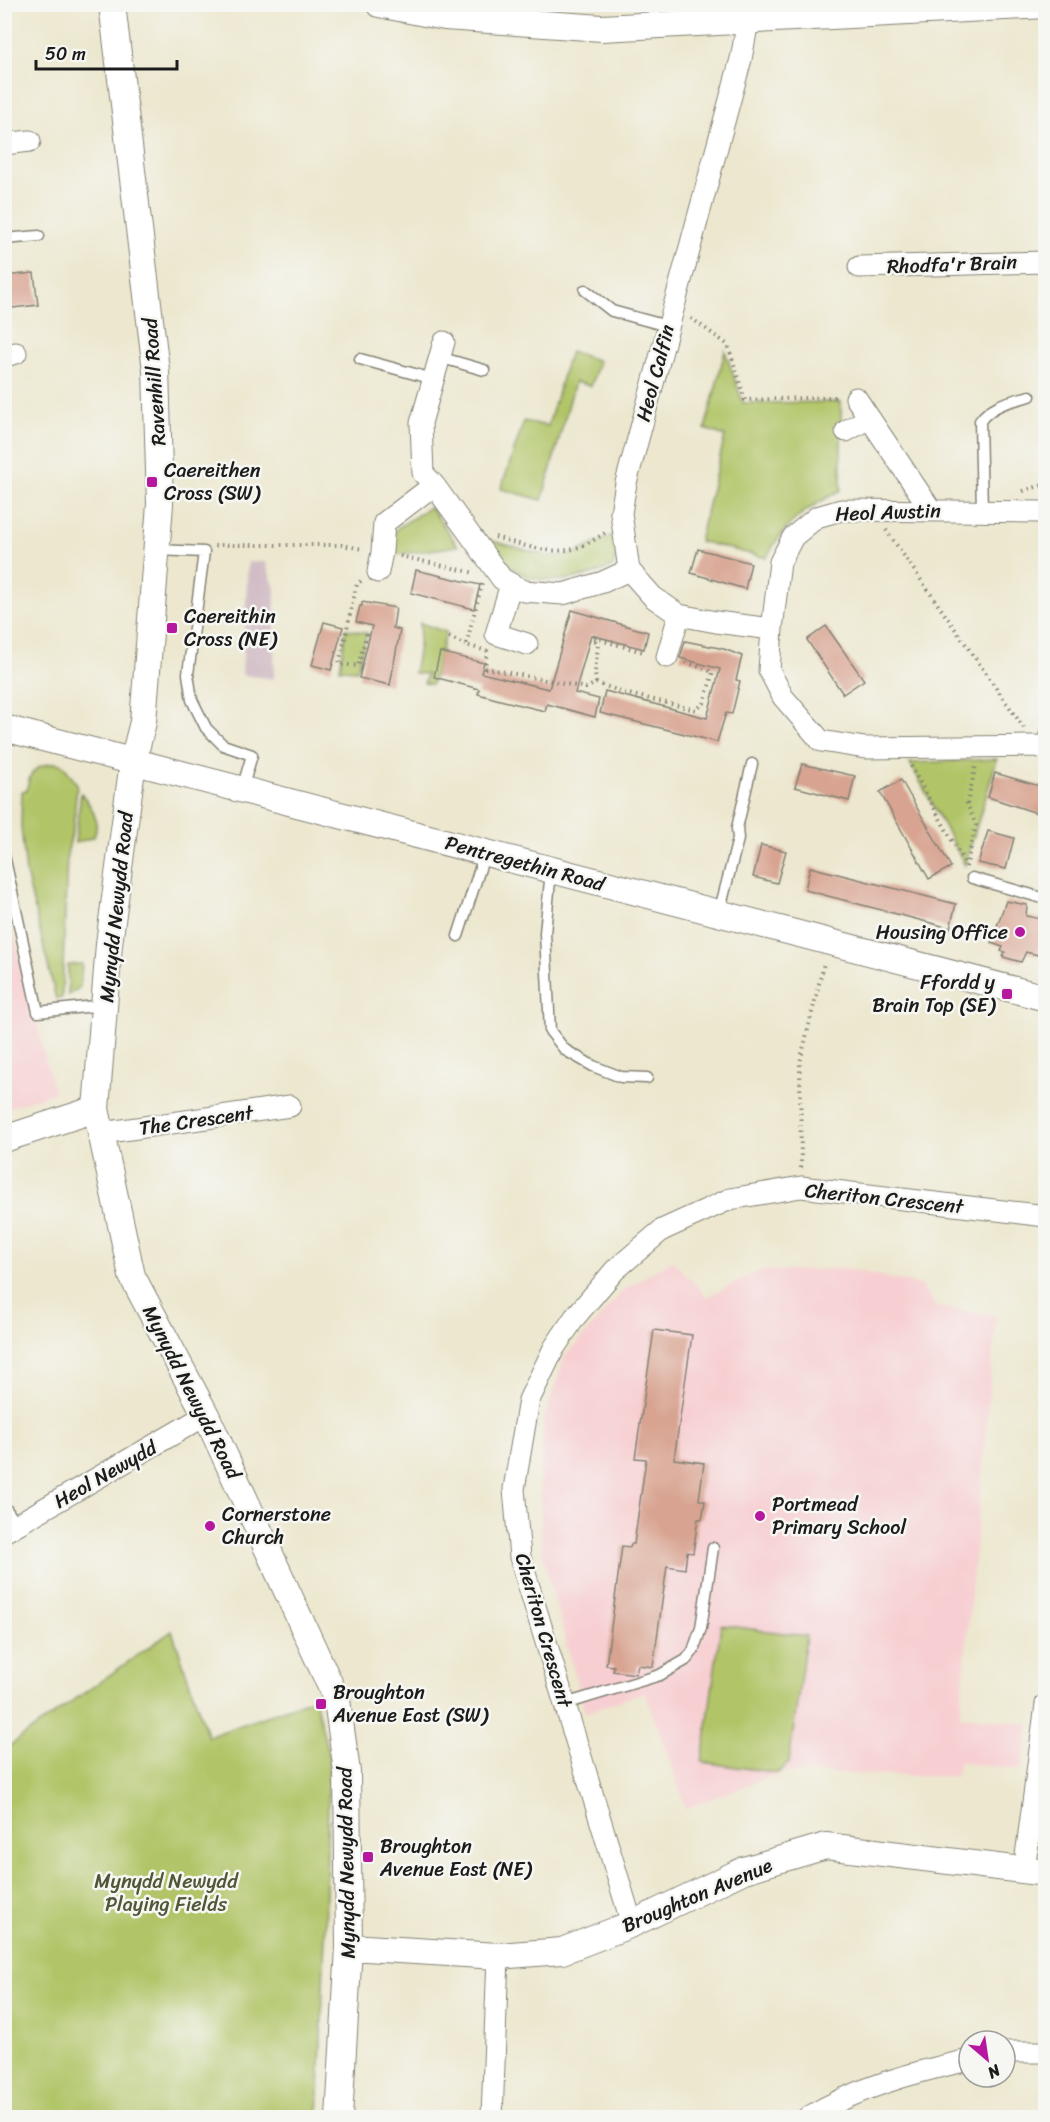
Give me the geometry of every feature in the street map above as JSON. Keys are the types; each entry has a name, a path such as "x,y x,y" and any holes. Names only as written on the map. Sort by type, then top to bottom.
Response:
{"street":[{"name":"Ravenhill Road","path":"112,4 156,370 160,504 143,722 133,761"},
{"path":"380,4 445,17 603,28 1046,5"},
{"name":"Heol Calfin","path":"629,570 621,513 626,483 741,59 748,21"},
{"path":"4,144 30,141"},
{"name":"Rhodfa'r Brain","path":"859,267 1046,262"},
{"path":"441,350 421,423 423,473 502,579 524,591 563,594 603,582 629,570 654,597 679,615 772,629"},
{"path":"856,399 931,510"},
{"path":"846,431 869,418"},
{"path":"380,562 384,523 434,485"},
{"name":"Heol Awstin","path":"1042,744 865,748 820,741 783,697 769,669 780,562 793,537 817,517 841,510 1046,512"},
{"path":"511,584 496,634 527,644"},
{"path":"674,659 679,615"},
{"name":"Pentregethin Road","path":"4,728 1046,998"},
{"name":"Mynydd Newydd Road","path":"133,761 109,944 96,1109 132,1276 206,1415 337,1700 347,1772 349,1947 339,2118"},
{"name":"The Crescent","path":"102,1133 290,1106"},
{"path":"4,1138 96,1109"},
{"name":"Cheriton Crescent","path":"632,1924 520,1557 514,1489 529,1400 554,1348 574,1317 615,1270 662,1230 730,1199 801,1187 1046,1216"},
{"name":"Heol Newydd","path":"11,1529 206,1415"},
{"path":"1035,1872 1046,1704"},
{"name":"Broughton Avenue","path":"349,1947 498,1956 562,1951 632,1924 744,1870 826,1846 1035,1872"},
{"path":"492,2118 498,1956"},
{"path":"1017,2052 1046,2052"},
{"path":"807,2118 833,2102 929,2068 957,2062"}],"lane":[{"path":"4,239 39,236"},
{"path":"585,290 612,311 669,319"},
{"path":"441,350 484,370"},
{"path":"360,359 433,379"},
{"path":"982,511 981,421 985,414 1000,405 1030,396"},
{"path":"157,550 204,552 188,674 192,700 206,728 223,746 252,755 242,789"},
{"path":"719,913 738,839 736,828 752,764"},
{"path":"458,936 485,852"},
{"path":"4,855 38,1012 104,1005"},
{"path":"551,870 545,933 550,1031 565,1050 593,1066 621,1077 647,1077"},
{"path":"972,878 1046,899"},
{"path":"4,1506 11,1529"},
{"path":"565,1704 660,1675 686,1660 698,1642 713,1548"}],"path":[{"path":"669,319 693,318 728,345 745,400 844,397 856,399"},
{"path":"872,510 1042,744"},
{"path":"475,540 485,534 537,548 562,551 579,547 622,527"},
{"path":"204,552 218,545 341,545 380,562 485,575 466,645"},
{"path":"366,633 358,666 339,664 357,584 380,562"},
{"path":"449,637 487,651 485,668 586,688 596,683 629,694 696,710 704,703 713,672 674,659"},
{"path":"596,683 598,645 593,638 643,652"},
{"path":"972,878 966,874 965,865 976,825 967,804 980,747"},
{"path":"906,748 910,763 965,865"},
{"path":"801,1187 800,1062 829,942"}],"shaded area":[{"path":"248,562 265,562 275,588 274,679 242,675"},
{"path":"4,896 54,1093 5,1109 4,1109"},
{"name":"Portmead Primary School","path":"672,1260 707,1297 759,1271 848,1269 921,1285 936,1307 996,1316 960,1716 1030,1724 1021,1770 959,1762 955,1777 784,1772 686,1808 645,1692 585,1713 542,1553 540,1479 544,1418 565,1356 624,1290"}],"green space":[{"path":"570,351 599,361 591,386 575,382 542,500 501,489 524,421 548,426"},
{"path":"725,351 743,403 841,402 841,490 807,510 789,525 766,558 699,541 725,436 705,429"},
{"path":"430,507 458,546 396,555 391,546 392,534"},
{"path":"615,534 618,553 612,567 590,575 564,580 526,576 504,560 485,539 548,556 571,555"},
{"path":"420,623 446,632 432,684 424,683 427,674 414,673 419,647"},
{"path":"346,629 367,633 357,670 340,669"},
{"path":"997,759 965,865 910,763"},
{"path":"56,763 63,765 77,784 73,829 67,854 62,998 56,999 26,873 21,827 22,791 27,791 29,779 35,770 44,765"},
{"path":"81,793 94,813 96,831 94,837 75,843"},
{"path":"82,964 80,987 68,995 68,965"},
{"path":"721,1625 806,1636 789,1763 778,1773 702,1762"},
{"name":"Mynydd Newydd Playing Fields","path":"172,1631 208,1737 315,1698 329,1757 318,2117 5,2117 5,1749"}],"building":[{"path":"34,273 38,305 4,309 4,276"},
{"path":"698,549 751,563 745,589 691,573"},
{"path":"416,570 480,585 474,609 411,593"},
{"path":"362,602 396,608 393,628 400,630 390,685 359,678 372,626 356,622"},
{"path":"572,610 648,632 644,649 591,635 575,693 599,699 595,717 547,704 545,711 500,700 478,694 479,689 434,677 440,652 484,663 481,673 549,689"},
{"path":"324,622 343,627 331,670 312,665"},
{"path":"826,626 864,680 843,694 807,640"},
{"path":"685,641 724,649 742,656 736,680 740,681 732,714 726,713 717,742 600,713 605,691 707,718 720,669 680,658"},
{"path":"802,764 855,776 849,801 795,787"},
{"path":"995,773 1046,788 1046,816 988,797"},
{"path":"901,780 951,867 929,879 880,792"},
{"path":"988,831 1014,838 1006,869 978,863"},
{"path":"761,845 786,851 777,883 753,877"},
{"path":"810,867 956,904 950,928 805,890"},
{"name":"Housing Office","path":"1006,901 1027,905 1026,916 1046,920 1046,950 1040,948 1038,955 1026,952 1021,962 1003,957 1005,952 1001,951 1003,947 991,943"},
{"path":"654,1330 692,1335 674,1459 704,1463 699,1500 705,1501 702,1519 698,1519 693,1553 687,1552 685,1569 667,1566 653,1667 638,1665 636,1674 613,1671 614,1666 606,1665 622,1546 630,1547 634,1544 646,1459 635,1458"}],"place":[{"name":"Caereithen Cross (SW)","path":"152,482"},
{"name":"Caereithin Cross (NE)","path":"172,628"},
{"name":"Housing Office","path":"1020,932"},
{"name":"Ffordd y Brain Top (SE)","path":"1007,994"},
{"name":"Portmead Primary School","path":"760,1516"},
{"name":"Cornerstone Church","path":"210,1526"},
{"name":"Broughton Avenue East (SW)","path":"321,1704"},
{"name":"Broughton Avenue East (NE)","path":"368,1857"}]}
